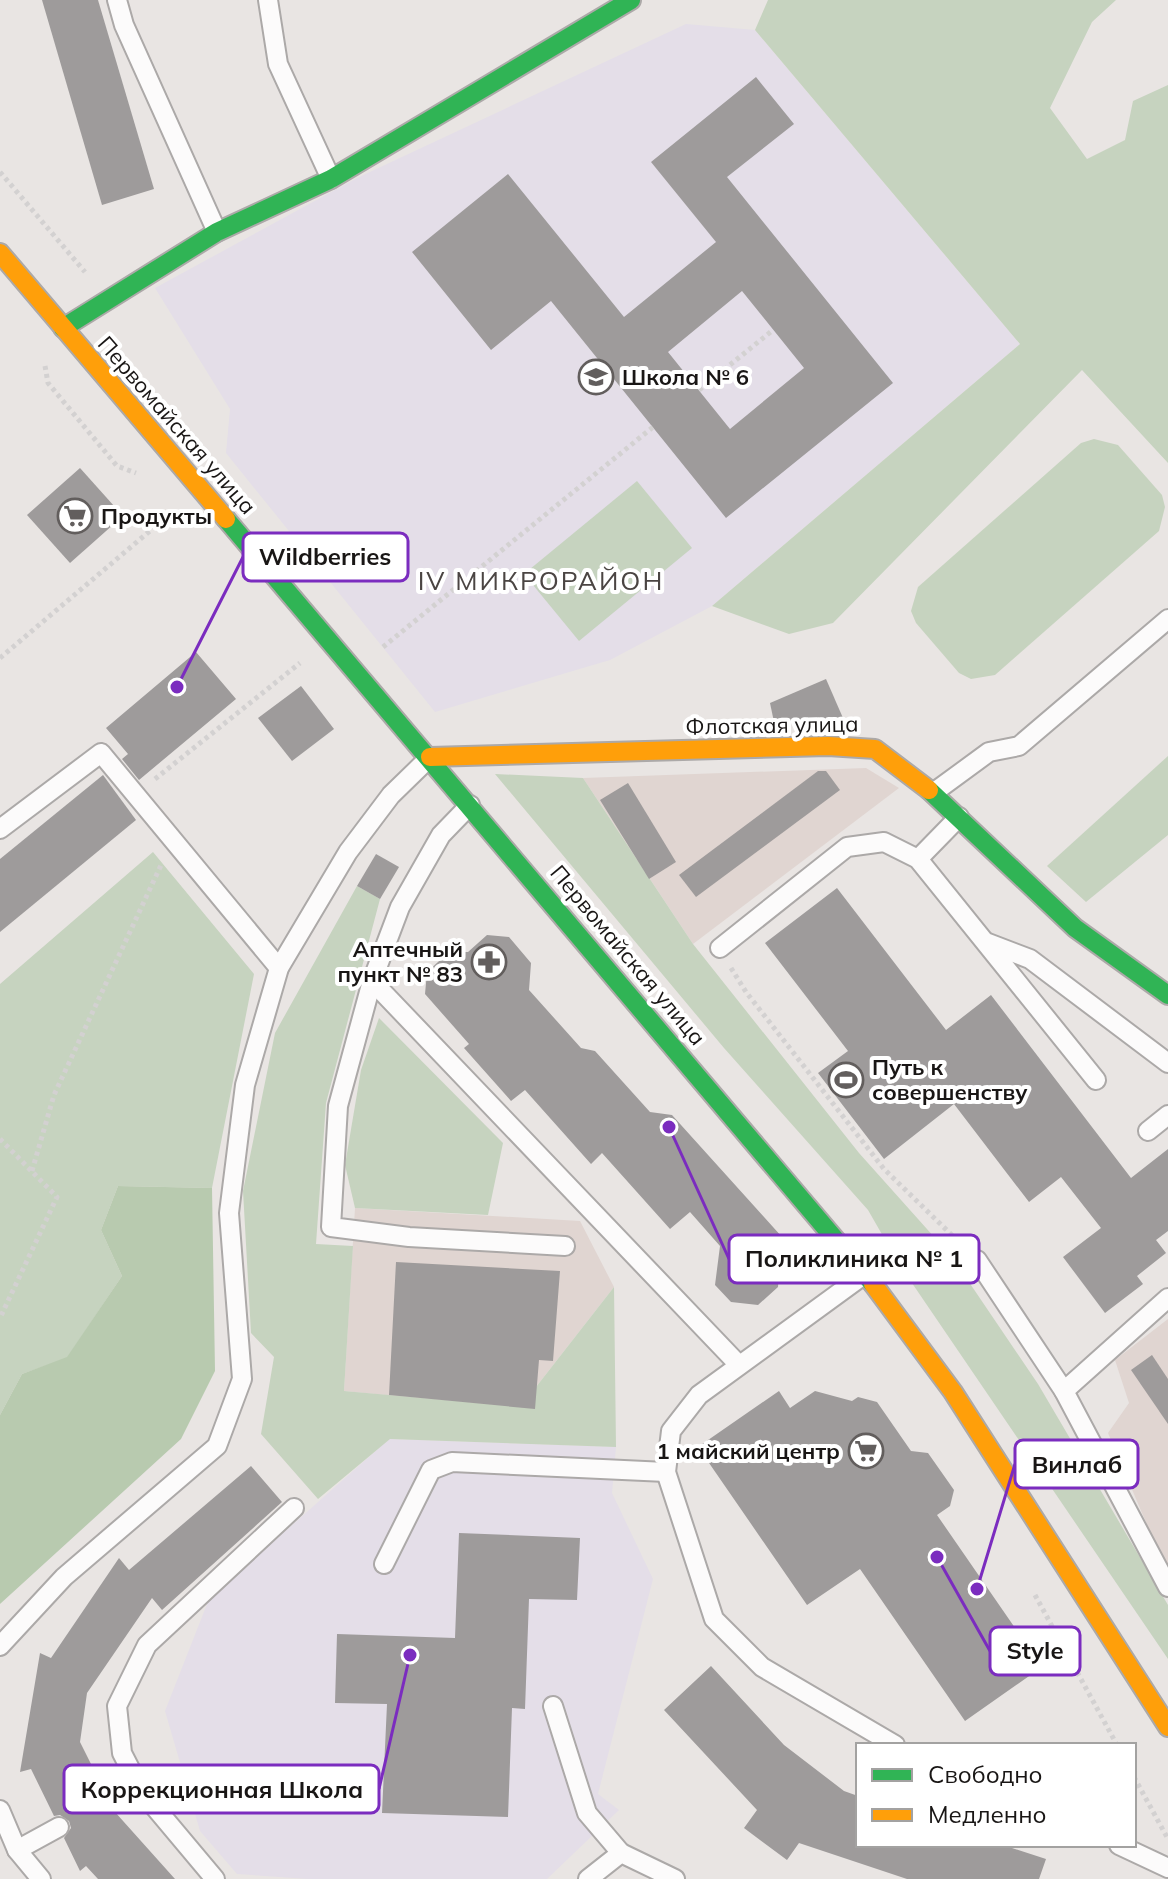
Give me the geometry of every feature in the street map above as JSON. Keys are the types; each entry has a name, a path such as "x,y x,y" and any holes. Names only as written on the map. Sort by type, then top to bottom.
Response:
{"street":[{"path":"63,328 217,232 331,179 631,0"},
{"name":"Первомайская улица","path":"0,253 866,1274 953,1392 1168,1727"},
{"name":"Флотская улица","path":"430,757 828,746 875,749 933,793 1075,928 1168,995"}],"lane":[{"path":"117,0 124,25 217,232"},
{"path":"268,0 278,64 331,179"},
{"path":"933,793 989,752 1019,746 1168,619"},
{"path":"0,829 101,753 279,968"},
{"path":"0,1646 64,1577 217,1446 242,1379 229,1213 245,1085 279,968 348,852 391,795 430,757"},
{"path":"470,805 441,835 400,907 372,981 338,1106 331,1227 409,1237 565,1246"},
{"path":"918,859 959,817"},
{"path":"720,948 847,847 884,842 918,859 1096,1080"},
{"path":"985,942 1030,959 1168,1063"},
{"path":"372,981 739,1365"},
{"path":"1148,1131 1168,1115"},
{"path":"977,1260 1064,1391 1168,1587"},
{"path":"866,1274 699,1395 671,1431 666,1472 714,1619 762,1667 892,1743"},
{"path":"1064,1391 1168,1298"},
{"path":"384,1564 431,1470 452,1462 666,1472"},
{"path":"215,1879 142,1792 122,1753 117,1706 147,1645 294,1508"},
{"path":"553,1706 587,1813 621,1853 675,1879"},
{"path":"109,1801 142,1792"},
{"path":"0,1810 17,1850 41,1879"},
{"path":"17,1850 59,1827"},
{"path":"1123,1847 1168,1868"},
{"path":"588,1879 621,1853"}],"path":[{"path":"0,172 109,300"},
{"path":"699,390 773,330"},
{"path":"354,670 653,427"},
{"path":"0,658 175,510"},
{"path":"149,784 304,660 312,670"},
{"path":"32,1171 54,1095 172,839"},
{"path":"720,948 746,992 884,1169 977,1260"},
{"path":"0,1139 57,1197 0,1318"},
{"path":"1030,1586 1116,1743"},
{"path":"1136,1781 1168,1839"}],"shaded area":[{"name":"Школа № 6","path":"686,24 755,30 1020,344 712,606 610,660 435,712 226,453 230,409 155,288 357,178"},
{"path":"866,768 899,788 693,944 583,778"},
{"path":"355,1208 580,1221 614,1287 536,1387 535,1409 344,1391"},
{"path":"1168,1319 1168,1565 1162,1560 1108,1433 1129,1403 1115,1360"},
{"path":"389,1439 616,1447 612,1493 653,1579 598,1794 619,1810 547,1879 308,1879 237,1874 200,1831 165,1711 209,1599"}],"green space":[{"path":"768,0 1116,0 1092,22 1050,108 1087,159 1125,140 1133,101 1168,85 1168,463 1082,370 833,623 789,634 712,606 1020,344 755,30"},
{"path":"1094,439 1118,445 1162,495 1165,507 1159,531 995,675 971,679 959,673 916,623 911,611 918,587 1081,443"},
{"path":"637,481 692,548 579,641 524,574"},
{"path":"1168,756 1168,835 1086,902 1047,866"},
{"path":"495,774 583,778 693,944 859,1153 952,1257 1038,1384 1168,1605 1168,1659 899,1264 868,1210 724,1048"},
{"path":"153,852 254,974 212,1188 118,1186 101,1230 122,1276 67,1358 22,1374 0,1415 0,984"},
{"path":"357,886 380,899 326,1103 316,1244 353,1246 344,1391 534,1408 536,1387 614,1287 616,1447 390,1439 318,1499 261,1434 274,1357 251,1333 243,1191 275,1033"},
{"path":"379,1018 503,1143 488,1215 355,1208 345,1165 361,1070"},
{"path":"118,1186 212,1188 215,1371 181,1439 0,1604 0,1415 22,1374 67,1357 122,1276 101,1230"}],"building":[{"path":"42,0 98,0 154,189 102,205"},
{"path":"756,77 794,124 727,177 893,383 726,518 551,301 491,350 412,252 508,174 624,317 716,242 651,162","holes":["742,291 804,368 730,429 668,352"]},
{"name":"Продукты","path":"80,468 123,516 70,563 27,515"},
{"path":"196,652 236,699 139,780 122,759 128,754 106,728"},
{"path":"826,679 843,718 774,722 770,703"},
{"path":"301,686 334,729 292,761 258,718"},
{"path":"818,771 826,771 840,790 696,897 679,875"},
{"path":"103,775 136,820 0,932 0,859"},
{"path":"628,783 676,862 649,879 600,800"},
{"path":"376,854 399,867 380,899 357,886"},
{"path":"837,888 946,1030 991,995 1131,1178 1168,1149 1168,1231 1156,1240 1166,1253 1137,1276 1143,1284 1105,1313 1063,1257 1101,1228 1061,1177 1029,1202 954,1104 884,1159 818,1073 848,1051 765,943"},
{"path":"487,935 509,937 531,963 529,990 581,1048 595,1051 650,1112 672,1115 782,1237 778,1287 758,1305 731,1302 715,1285 720,1246 690,1212 670,1229 602,1153 591,1164 525,1090 511,1101 464,1048 469,1044 425,994 427,972 449,952 468,952"},
{"path":"396,1262 560,1271 553,1361 539,1360 535,1409 389,1395"},
{"path":"1152,1355 1168,1379 1168,1424 1131,1370"},
{"path":"779,1391 790,1408 815,1391 852,1401 858,1397 877,1402 911,1451 928,1453 954,1490 950,1506 937,1515 1042,1667 965,1721 860,1569 807,1605 698,1447"},
{"path":"251,1466 282,1502 162,1610 152,1598 87,1693 80,1742 104,1790 98,1797 98,1805 105,1812 115,1812 175,1879 98,1879 86,1866 80,1871 64,1838 71,1828 69,1821 60,1815 54,1816 31,1769 20,1772 40,1653 51,1658 119,1558 129,1570"},
{"path":"459,1533 580,1538 577,1600 529,1599 525,1709 512,1708 508,1817 382,1813 387,1704 335,1703 337,1634 455,1638"},
{"path":"711,1666 784,1745 844,1791 856,1795 856,1847 1009,1847 1046,1859 1039,1879 907,1879 799,1843 787,1860 744,1828 757,1810 664,1710"}],"traffic: fast":[{"path":"63,328 217,232 331,179 631,0"},
{"path":"226,519 873,1284"},
{"path":"929,790 1075,928 1168,995"}],"traffic: slow":[{"path":"0,253 226,519"},
{"path":"430,757 828,746 875,749 929,790"},
{"path":"873,1284 953,1392 1168,1727"}],"place":[{"name":"Школа № 6","path":"596,377"},
{"name":"Продукты","path":"75,516"},
{"name":"Wildberries","path":"177,687"},
{"name":"Аптечный пункт № 83","path":"489,962"},
{"name":"Путь к совершенству","path":"846,1080"},
{"name":"Поликлиника № 1","path":"669,1127"},
{"name":"1 майский центр","path":"866,1451"},
{"name":"Style","path":"937,1557"},
{"name":"Винлаб","path":"977,1589"},
{"name":"Коррекционная Школа","path":"410,1655"}],"district":[{"name":"IV МИКРОРАЙОН","path":"541,581"}]}
